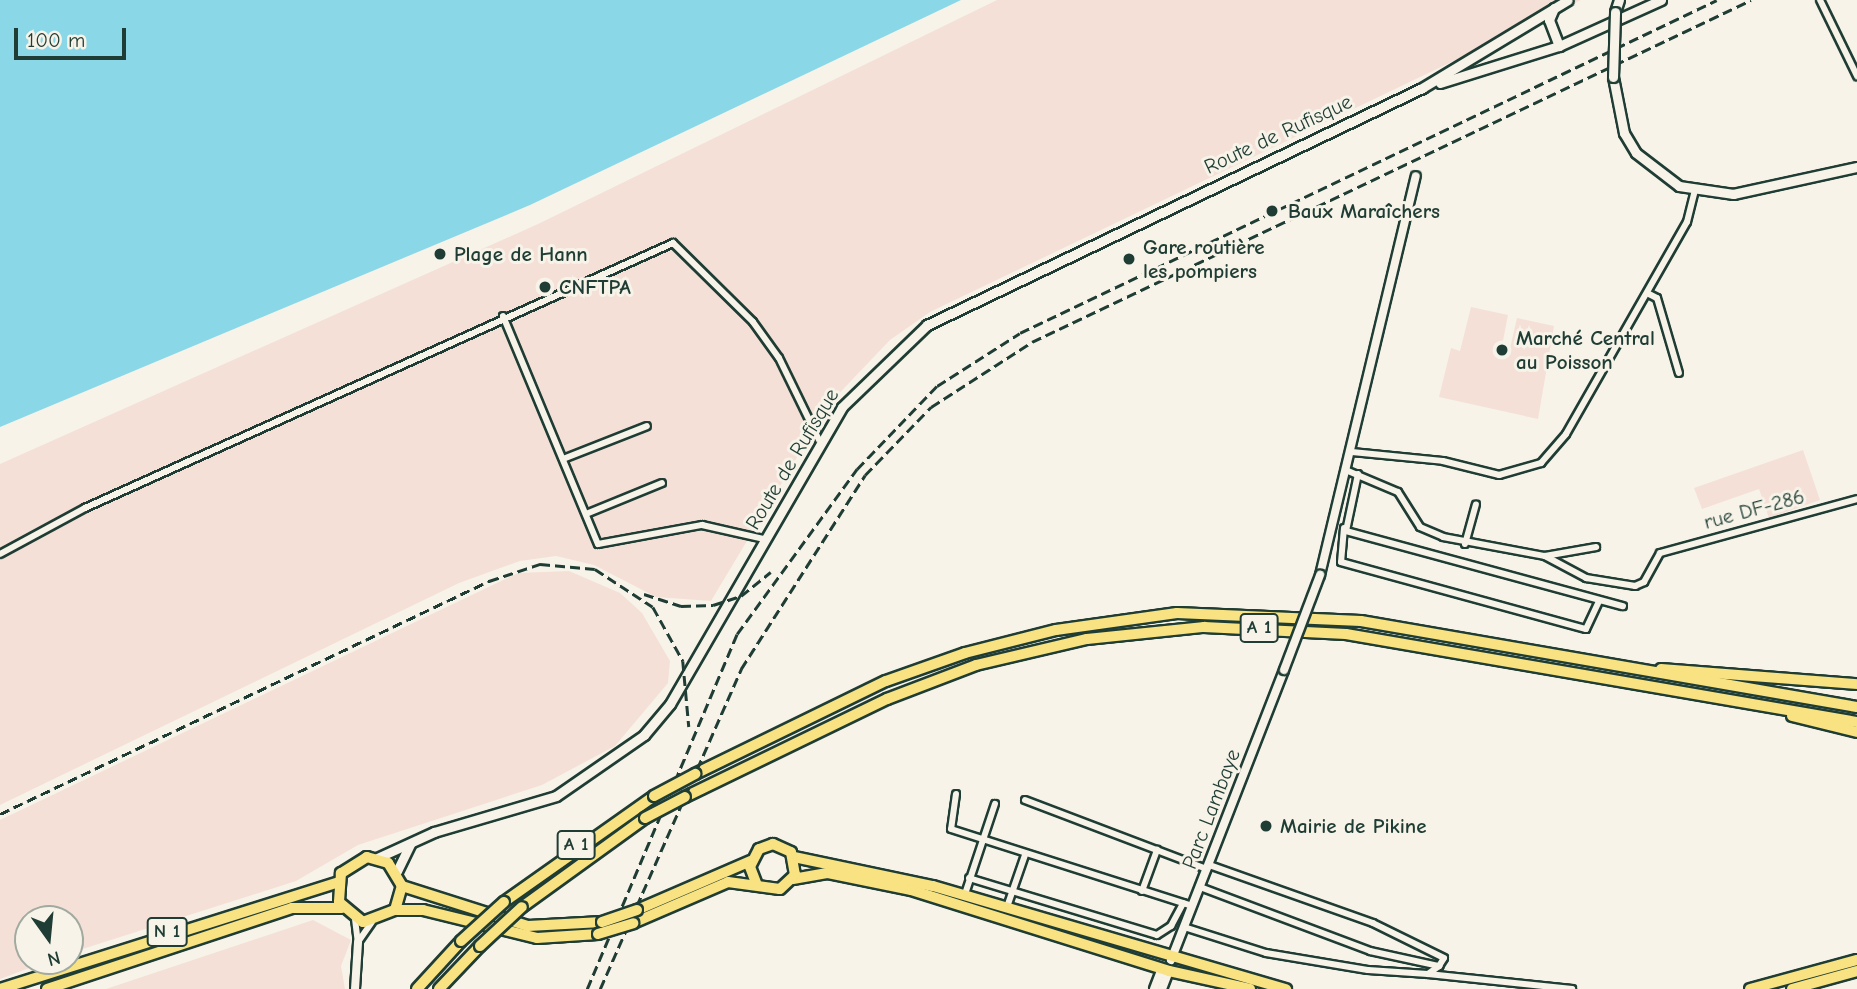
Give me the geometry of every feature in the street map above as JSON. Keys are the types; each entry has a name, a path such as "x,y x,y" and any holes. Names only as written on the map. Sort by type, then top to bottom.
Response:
{"highway":[{"name":"A 1","path":"417,989 461,941 504,902 654,796 695,774 930,665 1023,637 1151,615 1314,615 1857,707"},
{"name":"A 1","path":"439,989 522,907 645,818 887,699 976,665 1087,639 1172,629 1346,634 1857,722"},
{"path":"1652,671 1679,668 1857,684"},
{"path":"1784,710 1857,732"},
{"path":"402,886 528,926 603,922 637,911 751,861 773,844 794,857 965,894 1168,966 1286,989"},
{"path":"793,879 794,857"},
{"path":"377,858 397,871 402,886 395,910"},
{"name":"N 1","path":"0,989 337,883 356,859 377,858"},
{"path":"751,861 756,883"},
{"path":"337,883 342,908 355,919 372,922 395,910 423,910 537,938 598,934 633,923 716,885 756,883 771,890 793,879 828,873 911,890 1250,989"},
{"name":"N 1","path":"47,989 292,908 342,908"},
{"path":"1749,989 1857,960"},
{"path":"1792,989 1857,971"}],"main road":[{"name":"Route de Rufisque","path":"377,858 414,840 556,796 625,753 670,704 819,440 874,369 952,310 1422,88 1568,0"},
{"path":"1619,0 1615,12 1615,111 1636,153 1695,191 1733,194 1857,167"},
{"name":"Route de Rufisque","path":"1422,88 1559,47 1661,0"},
{"path":"1554,8 1549,20 1559,47"},
{"path":"397,871 414,840"}],"street":[{"path":"1820,0 1857,76"},
{"name":"Parc Lambaye","path":"1168,966 1321,575 1348,471 1416,176"},
{"path":"1352,452 1443,461 1499,475 1527,471 1566,434 1688,222 1695,191"},
{"path":"0,554 503,316 673,243 760,331 819,440"},
{"path":"1647,293 1657,298 1679,373"},
{"path":"503,316 598,544 702,525 764,539"},
{"path":"563,459 647,426"},
{"path":"1348,471 1398,492 1420,527 1465,544 1545,556 1596,547"},
{"path":"1358,474 1345,528 1341,562 1586,629 1599,601"},
{"path":"586,514 662,483"},
{"name":"rue DF-286","path":"1545,556 1586,578 1635,586 1644,582 1660,553 1857,499"},
{"path":"1465,544 1476,504"},
{"path":"1345,528 1623,606"},
{"path":"956,794 949,828 984,842 1192,906"},
{"path":"1025,800 1157,850 1373,923 1443,956 1439,966 1428,974"},
{"path":"965,894 995,804"},
{"path":"1142,891 1157,850"},
{"path":"1007,907 1025,855"},
{"path":"969,878 1157,935 1171,926 1183,903"},
{"path":"1200,887 1320,936 1439,966"},
{"path":"355,919 358,942 355,989"},
{"path":"358,942 372,922"},
{"path":"1184,927 1285,957 1572,989"},
{"path":"1154,989 1168,966"},
{"path":"1162,989 1168,966"}],"shaded area":[{"path":"997,0 1581,0 930,312 890,340 829,404 711,601 656,597 594,565 556,556 520,561 459,583 0,805 0,464 538,224"},
{"path":"1471,307 1508,315 1500,356 1508,357 1517,318 1554,326 1538,419 1439,397 1451,348 1460,351"},
{"path":"1803,450 1820,500 1769,518 1759,489 1702,509 1694,488"},
{"path":"569,571 620,593 642,613 670,661 668,683 615,746 542,785 358,845 296,881 84,949 84,905 14,905 14,974 0,979 0,820 518,573"},
{"path":"313,920 351,940 341,966 345,989 106,989"}],"water":[{"path":"0,0 961,0 530,205 0,427"}],"railway":[{"path":"587,989 737,634 857,469 937,386 1020,333 1717,0"},
{"path":"600,989 741,669 865,475 931,407 1032,342 1751,0"},
{"path":"0,814 489,581 540,564 595,569 653,607 683,661 689,727"},
{"path":"644,594 681,606 713,605 741,596 771,572"}],"place":[{"name":"Baux Maraîchers","path":"1272,211"},
{"name":"Plage de Hann","path":"440,254"},
{"name":"Gare routière les pompiers","path":"1129,259"},
{"name":"CNFTPA","path":"545,287"},
{"name":"Marché Central au Poisson","path":"1502,350"},
{"name":"Mairie de Pikine","path":"1266,826"}]}
